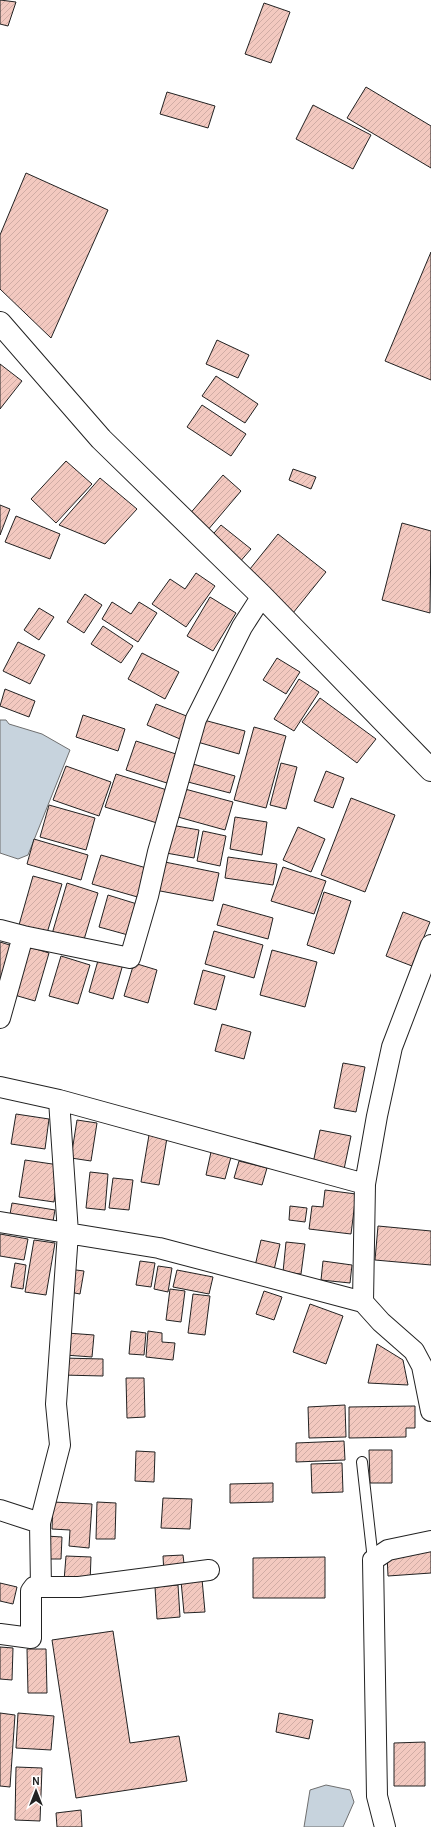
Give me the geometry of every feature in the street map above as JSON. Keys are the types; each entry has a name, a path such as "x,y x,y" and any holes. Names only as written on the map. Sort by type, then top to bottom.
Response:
{"main road":[{"path":"0,323 101,438 262,596 431,770"}],"street":[{"path":"0,930 130,958 148,896 158,852 196,719 242,627 262,596"},
{"path":"0,1018 23,936"},
{"path":"363,1302 365,1184 376,1116 392,1047 431,944"},
{"path":"0,1087 58,1100 365,1184"},
{"path":"41,1587 40,1523 60,1445 56,1404 68,1232 58,1100"},
{"path":"0,1222 159,1248 363,1302 381,1322 414,1351 422,1366 431,1411"},
{"path":"0,1510 40,1523"},
{"path":"385,1827 376,1796 373,1560 388,1550 431,1541"},
{"path":"0,1634 31,1638 31,1591 34,1588 79,1587 209,1570"}],"lane":[{"path":"362,1462 373,1560"}],"shaded area":[{"path":"0,720 6,720 9,724 42,734 70,750 28,855 18,859 0,853"},
{"path":"326,1785 350,1790 354,1802 343,1827 304,1827 310,1790"}],"building":[{"path":"0,0 16,2 8,26 0,24"},
{"path":"264,3 290,12 271,63 245,54"},
{"path":"366,87 431,126 431,168 347,118"},
{"path":"167,92 215,106 208,128 160,114"},
{"path":"313,105 371,135 353,169 296,139"},
{"path":"26,173 108,210 51,338 0,289 0,235"},
{"path":"431,252 431,380 385,361"},
{"path":"217,340 249,355 238,378 206,364"},
{"path":"0,364 22,381 0,409"},
{"path":"216,376 258,404 245,423 202,396"},
{"path":"202,405 246,434 231,456 187,427"},
{"path":"66,461 92,484 56,523 31,499"},
{"path":"293,469 316,477 311,489 289,480"},
{"path":"223,475 241,491 207,531 188,516"},
{"path":"100,478 137,509 105,544 59,525"},
{"path":"0,505 10,509 0,535"},
{"path":"16,516 60,534 50,559 5,542"},
{"path":"402,523 431,531 430,613 382,600"},
{"path":"221,525 251,549 238,564 208,540"},
{"path":"278,534 326,572 293,613 246,574"},
{"path":"196,573 215,586 186,627 152,604 170,579 185,589"},
{"path":"85,594 102,605 84,633 67,622"},
{"path":"210,597 236,613 213,651 187,636"},
{"path":"112,602 131,614 139,602 157,613 138,642 102,619"},
{"path":"39,608 54,617 39,640 24,630"},
{"path":"103,626 133,646 121,663 91,644"},
{"path":"18,642 45,655 30,684 3,671"},
{"path":"142,653 179,672 165,699 128,679"},
{"path":"277,658 300,672 286,694 263,680"},
{"path":"299,679 319,692 294,731 274,719"},
{"path":"5,689 35,701 29,717 0,706"},
{"path":"320,698 376,739 357,763 302,722"},
{"path":"156,704 189,717 180,739 147,725"},
{"path":"83,715 125,729 118,751 76,737"},
{"path":"200,719 245,731 239,754 194,741"},
{"path":"254,727 286,736 266,808 234,800"},
{"path":"136,741 179,755 170,784 126,770"},
{"path":"281,763 297,767 286,809 270,805"},
{"path":"193,764 235,776 230,793 188,782"},
{"path":"66,766 111,782 99,816 53,800"},
{"path":"326,771 344,778 333,808 314,801"},
{"path":"116,774 167,790 157,823 105,807"},
{"path":"185,789 233,802 225,830 178,817"},
{"path":"351,798 395,815 365,892 321,875"},
{"path":"49,805 95,818 86,850 40,837"},
{"path":"235,817 267,822 262,855 230,849"},
{"path":"171,825 199,830 194,858 166,853"},
{"path":"298,827 325,839 311,872 283,860"},
{"path":"203,831 226,836 220,866 197,861"},
{"path":"34,839 88,855 81,880 27,864"},
{"path":"101,855 150,869 141,898 92,884"},
{"path":"228,857 277,864 273,885 225,878"},
{"path":"160,861 219,873 213,901 155,890"},
{"path":"283,867 326,881 314,914 271,901"},
{"path":"33,876 62,884 47,933 19,925"},
{"path":"67,883 98,893 83,943 52,934"},
{"path":"324,892 351,901 334,954 307,945"},
{"path":"108,895 137,904 128,935 99,927"},
{"path":"223,904 273,918 268,939 217,925"},
{"path":"403,912 430,922 412,966 386,956"},
{"path":"214,931 263,945 254,978 205,964"},
{"path":"0,942 16,947 0,990"},
{"path":"26,946 49,953 35,1001 11,994"},
{"path":"272,950 317,962 305,1007 260,995"},
{"path":"61,956 90,965 78,1004 49,996"},
{"path":"99,957 123,964 113,999 89,992"},
{"path":"134,963 157,970 148,1003 124,996"},
{"path":"203,970 225,976 216,1010 194,1004"},
{"path":"222,1024 251,1032 244,1059 215,1051"},
{"path":"343,1063 365,1067 356,1112 334,1108"},
{"path":"16,1114 49,1119 45,1149 11,1144"},
{"path":"77,1120 97,1123 91,1161 71,1158"},
{"path":"320,1130 351,1136 343,1174 312,1168"},
{"path":"149,1135 167,1138 159,1185 141,1182"},
{"path":"211,1152 231,1157 225,1179 206,1175"},
{"path":"25,1160 59,1165 54,1202 19,1197"},
{"path":"239,1161 267,1168 262,1185 234,1178"},
{"path":"90,1172 108,1174 105,1210 86,1208"},
{"path":"113,1178 133,1180 129,1210 109,1208"},
{"path":"325,1190 356,1194 351,1234 309,1229 312,1206 323,1207"},
{"path":"12,1203 55,1210 52,1227 9,1220"},
{"path":"290,1206 307,1208 305,1222 289,1220"},
{"path":"378,1226 431,1231 431,1265 375,1260"},
{"path":"0,1234 28,1239 24,1260 0,1256"},
{"path":"34,1240 55,1243 46,1295 25,1292"},
{"path":"261,1240 280,1244 274,1270 255,1266"},
{"path":"286,1242 305,1244 301,1274 283,1272"},
{"path":"140,1261 155,1263 151,1287 136,1285"},
{"path":"323,1261 352,1265 350,1283 321,1280"},
{"path":"15,1263 26,1265 23,1289 11,1287"},
{"path":"158,1266 172,1268 168,1292 154,1289"},
{"path":"68,1269 84,1271 80,1294 64,1291"},
{"path":"177,1270 213,1277 209,1294 173,1287"},
{"path":"170,1289 185,1291 181,1322 166,1320"},
{"path":"264,1291 282,1297 274,1320 256,1314"},
{"path":"193,1294 210,1296 205,1335 188,1333"},
{"path":"310,1304 343,1316 326,1364 293,1352"},
{"path":"131,1331 146,1333 144,1355 129,1354"},
{"path":"148,1331 162,1333 162,1342 175,1343 173,1360 146,1357"},
{"path":"67,1333 94,1335 92,1357 65,1355"},
{"path":"377,1344 403,1360 408,1385 368,1383"},
{"path":"62,1358 103,1359 103,1376 62,1375"},
{"path":"126,1378 144,1378 145,1417 127,1418"},
{"path":"345,1405 346,1437 309,1438 308,1407"},
{"path":"415,1406 415,1428 406,1428 406,1437 349,1438 349,1407"},
{"path":"344,1441 345,1460 296,1462 296,1443"},
{"path":"369,1450 392,1450 392,1483 370,1483"},
{"path":"136,1451 155,1452 154,1482 135,1481"},
{"path":"342,1463 343,1492 312,1493 311,1464"},
{"path":"273,1483 273,1502 230,1503 230,1484"},
{"path":"163,1498 192,1499 190,1529 161,1528"},
{"path":"53,1502 92,1504 89,1548 69,1546 70,1530 52,1529"},
{"path":"97,1502 116,1503 115,1539 96,1539"},
{"path":"46,1536 62,1537 61,1559 45,1559"},
{"path":"431,1551 431,1573 388,1576 387,1554"},
{"path":"183,1555 185,1572 164,1574 163,1556"},
{"path":"66,1556 91,1557 90,1583 64,1581"},
{"path":"325,1557 325,1598 253,1598 253,1558"},
{"path":"202,1579 205,1612 184,1613 181,1581"},
{"path":"0,1583 17,1587 13,1604 0,1601"},
{"path":"178,1585 180,1617 157,1619 155,1587"},
{"path":"113,1631 130,1743 179,1736 187,1781 76,1798 52,1640"},
{"path":"0,1647 13,1648 12,1680 0,1679"},
{"path":"27,1649 46,1649 47,1693 28,1693"},
{"path":"0,1713 15,1715 10,1787 0,1786"},
{"path":"18,1713 54,1716 51,1750 16,1748"},
{"path":"279,1713 313,1720 309,1739 276,1732"},
{"path":"425,1742 425,1786 394,1786 394,1743"},
{"path":"16,1767 42,1768 40,1821 15,1820"},
{"path":"81,1810 82,1827 57,1827 56,1813"}]}
